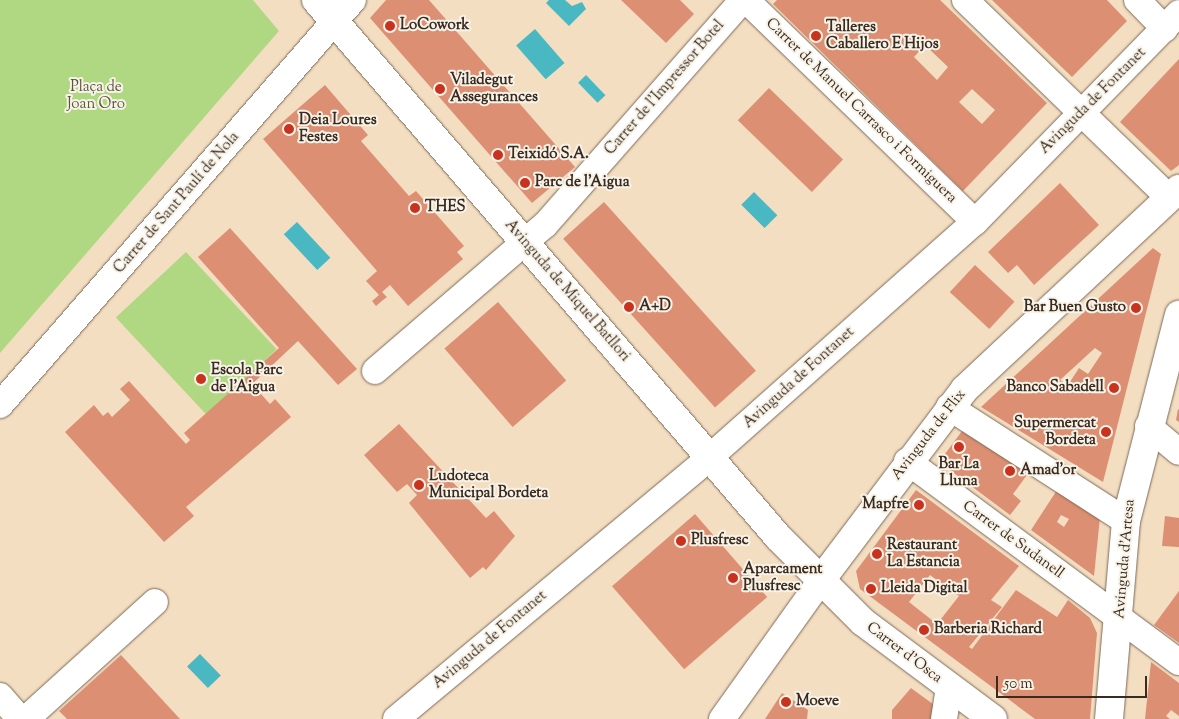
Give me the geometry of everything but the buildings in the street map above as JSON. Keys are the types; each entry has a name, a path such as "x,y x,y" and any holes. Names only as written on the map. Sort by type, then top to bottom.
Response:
{"main road":[{"name":"Avinguda de Miquel Batllori","path":"316,0 710,457 821,580"},
{"name":"Avinguda de Flix","path":"821,580 907,461 949,407 1174,194"},
{"name":"Avinguda d'Artesa","path":"1110,719 1120,618 1126,521 1148,426 1179,315"},
{"name":"Carrer d'Osca","path":"821,580 863,622 993,719"}],"street":[{"name":"Carrer de Sant Paulí de Nola","path":"0,405 353,0"},
{"name":"Carrer de Manuel Carrasco i Formiguera","path":"745,0 975,222"},
{"name":"Carrer de l'Impressor Botel","path":"375,371 525,242 745,0"},
{"path":"965,0 1082,112 1174,194"},
{"path":"1137,0 1172,21"},
{"name":"Avinguda de Fontanet","path":"396,719 710,457 975,222 1172,21"},
{"path":"949,407 1126,521"},
{"path":"1148,426 1179,452"},
{"name":"Carrer de Sudanell","path":"907,461 1179,662"},
{"name":"Avinguda de Flix","path":"728,714 821,580"},
{"path":"26,719 156,602"},
{"path":"944,719 949,686"},
{"path":"0,696 20,719"}],"green space":[{"name":"Plaça de Joan Oro","path":"0,0 253,0 279,31 0,353"},
{"path":"186,252 277,349 206,415 116,317"}],"water":[{"path":"549,0 565,0 572,6 582,2 586,9 569,26 546,3"},
{"path":"535,29 565,63 546,79 516,45"},
{"path":"586,75 605,95 598,103 578,83"},
{"path":"754,192 777,215 765,228 741,205"},
{"path":"297,222 330,258 317,270 284,234"},
{"path":"200,654 221,676 208,688 187,667"}],"place":[{"name":"LoCowork","path":"390,26"},
{"name":"Talleres Caballero E Hijos","path":"816,36"},
{"name":"Viladegut Assegurances","path":"440,89"},
{"name":"Deia Loures Festes","path":"289,129"},
{"name":"Teixidó S.A.","path":"498,155"},
{"name":"Parc de l'Aigua","path":"525,183"},
{"name":"THES","path":"415,208"},
{"name":"A+D","path":"629,307"},
{"name":"Bar Buen Gusto","path":"1136,308"},
{"name":"Escola Parc de l'Aigua","path":"201,379"},
{"name":"Banco Sabadell","path":"1114,388"},
{"name":"Supermercat Bordeta","path":"1106,432"},
{"name":"Bar La Lluna","path":"959,447"},
{"name":"Amad'or","path":"1010,471"},
{"name":"Ludoteca Municipal Bordeta","path":"419,485"},
{"name":"Mapfre","path":"919,505"},
{"name":"Plusfresc","path":"681,541"},
{"name":"Restaurant La Estancia","path":"877,554"},
{"name":"Aparcament Plusfresc","path":"733,578"},
{"name":"Lleida Digital","path":"871,589"},
{"name":"Barberia Richard","path":"924,630"},
{"name":"Moeve","path":"786,702"}]}
